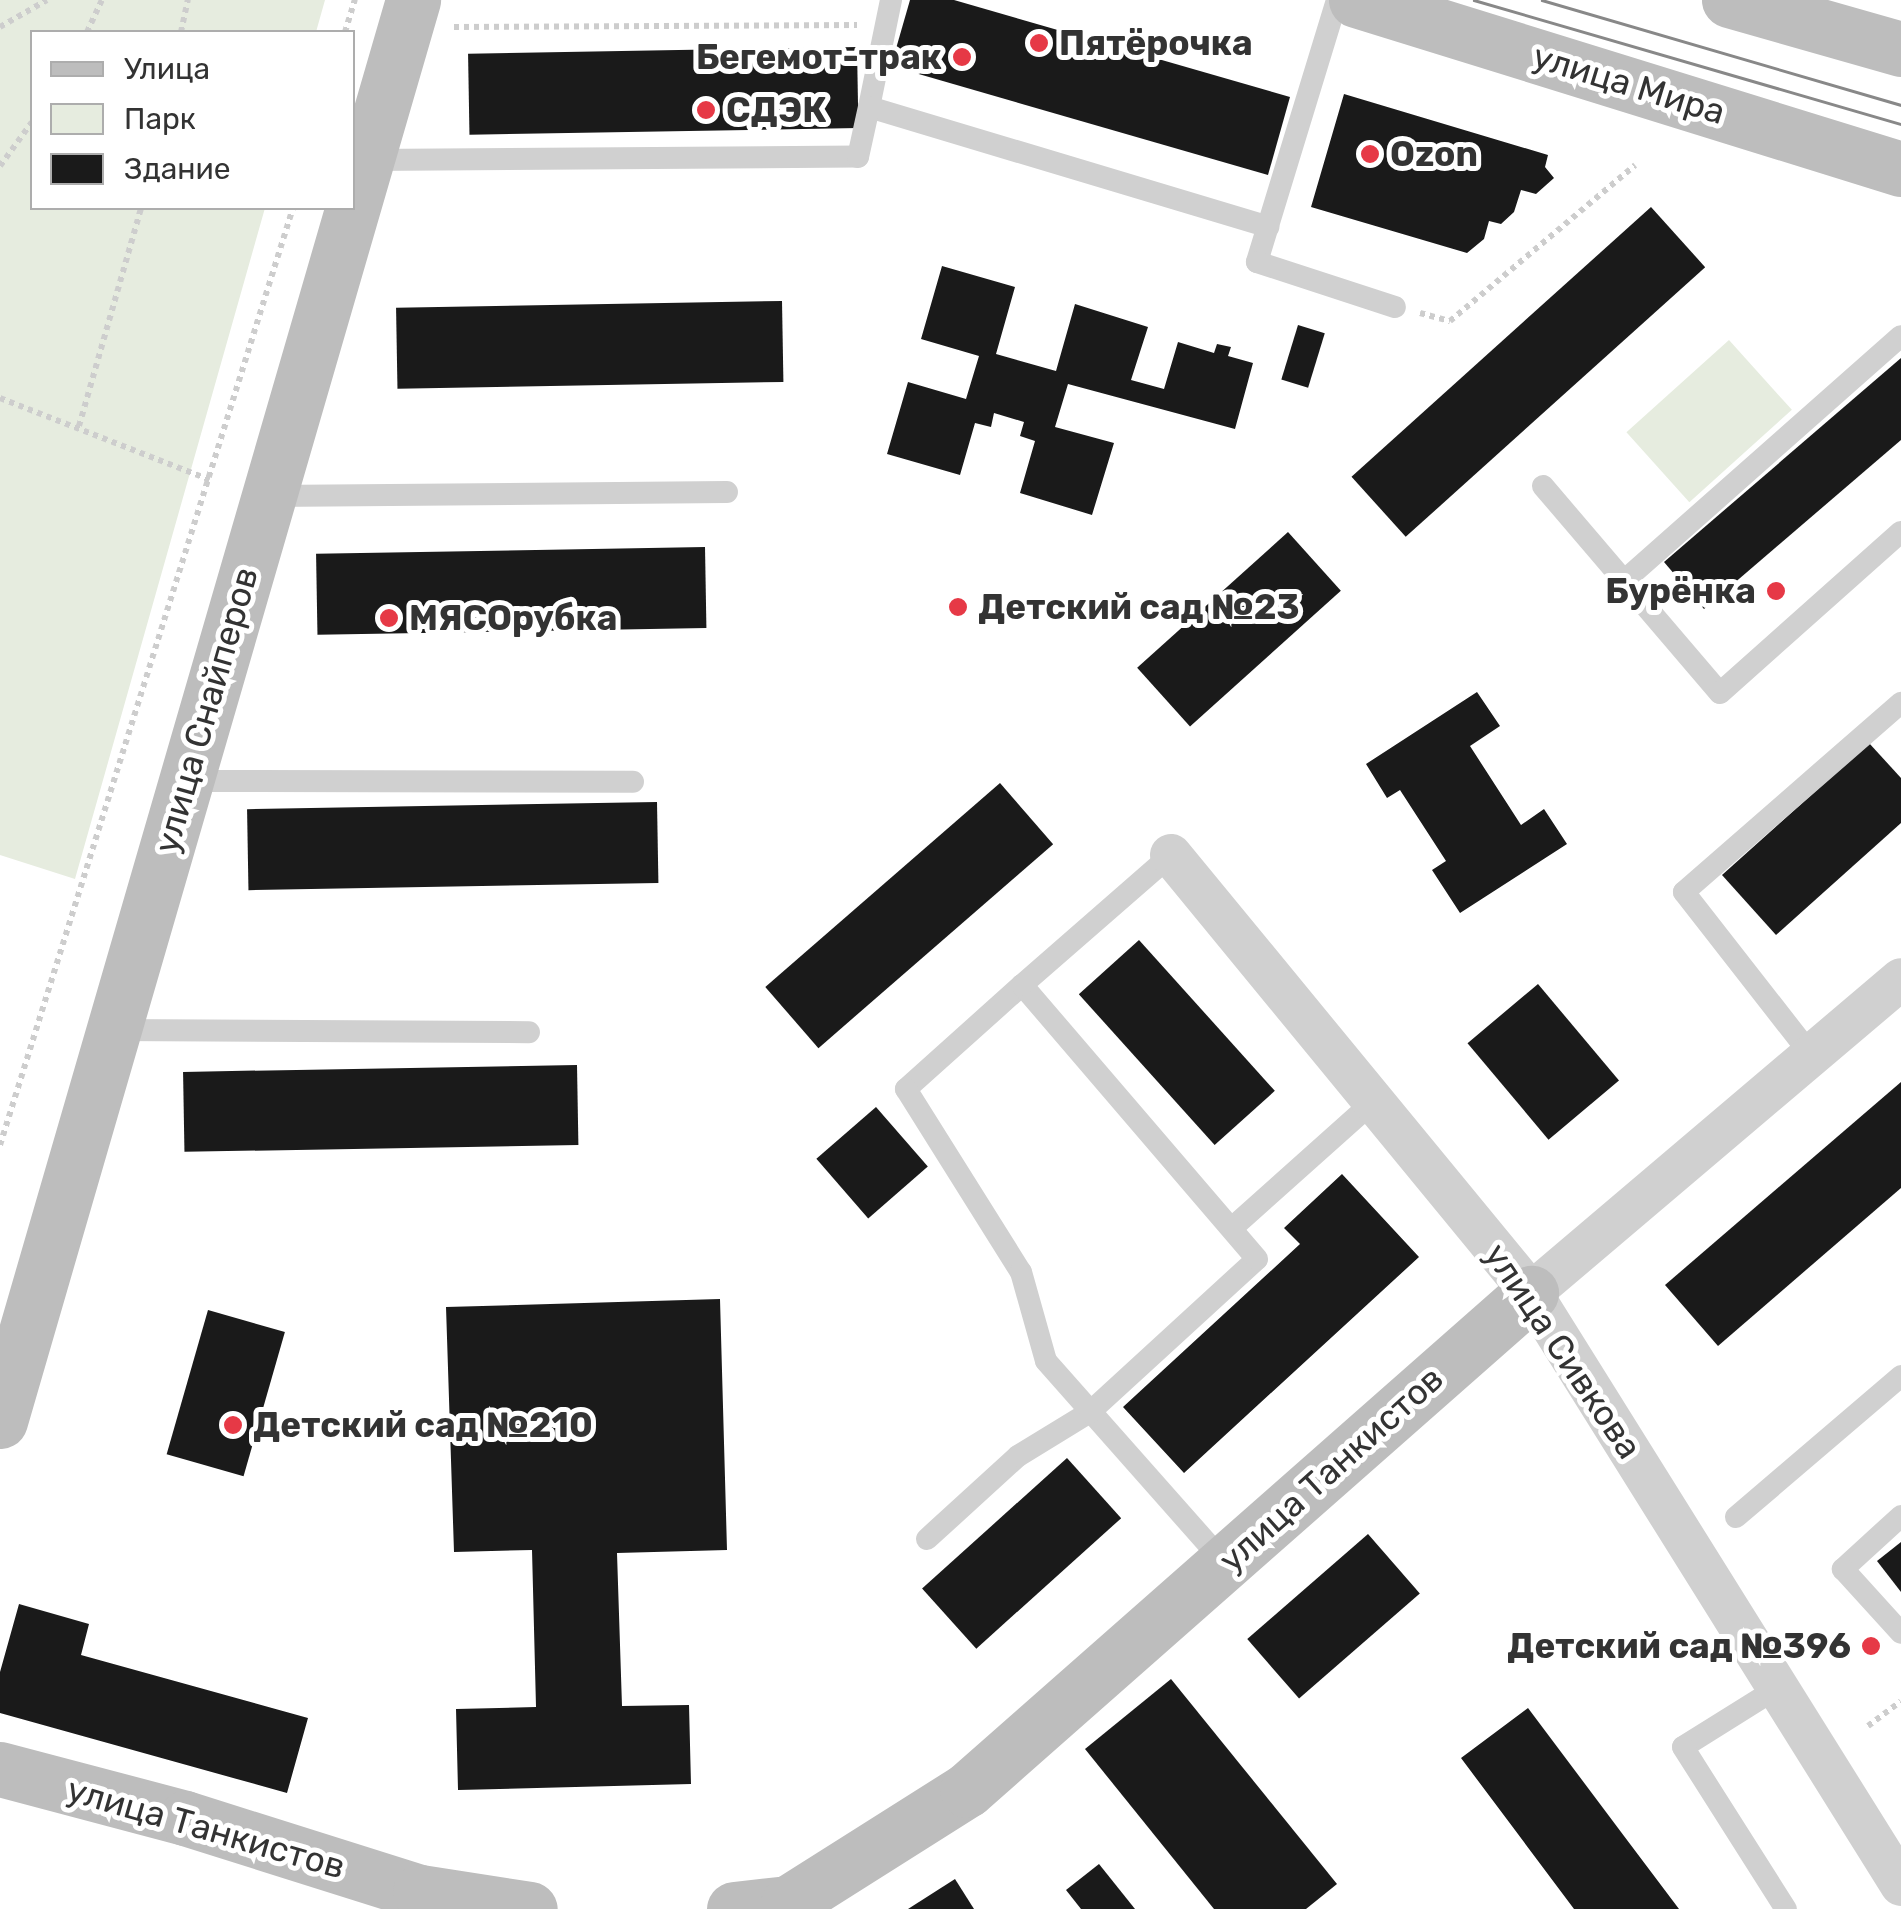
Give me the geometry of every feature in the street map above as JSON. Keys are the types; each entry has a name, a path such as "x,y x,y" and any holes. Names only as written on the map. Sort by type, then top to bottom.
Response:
{"street":[{"name":"улица Мира","path":"1356,0 1901,169"},
{"path":"1729,0 1901,48"},
{"name":"улица Снайперов","path":"355,198 366,160 433,13"},
{"name":"улица Снайперов","path":"0,1420 352,210"},
{"name":"улица Сивкова","path":"1171,855 1532,1293 1901,1884"},
{"name":"улица Танкистов","path":"734,1909 790,1906 967,1790 1532,1293 1901,979"},
{"name":"улица Танкистов","path":"0,1769 186,1818 422,1900 530,1909"}],"lane":[{"path":"366,160 858,157 892,0"},
{"path":"1337,0 1256,262 1395,307"},
{"path":"869,106 1268,227"},
{"path":"1624,580 1901,336"},
{"path":"1543,486 1720,693 1901,532"},
{"path":"269,496 727,492"},
{"path":"1812,1056 1684,892 1901,703"},
{"path":"186,781 632,782"},
{"path":"1171,855 906,1089 1021,1272 1046,1361 1225,1563"},
{"path":"927,1539 1018,1456 1090,1412 1257,1259 1022,985"},
{"path":"114,1030 529,1032"},
{"path":"1232,1228 1374,1101"},
{"path":"1736,1517 1901,1376"},
{"path":"1901,1516 1843,1568 1901,1634"},
{"path":"1779,1688 1683,1747 1786,1909"}],"path":[{"path":"0,27 47,0"},
{"path":"88,30 102,0"},
{"path":"181,30 188,0"},
{"path":"346,30 355,0"},
{"path":"433,13 886,24"},
{"path":"0,166 30,125"},
{"path":"1395,307 1450,321 1635,165"},
{"path":"79,426 139,210"},
{"path":"0,1145 291,210"},
{"path":"0,398 210,480"},
{"path":"1868,1726 1901,1701"}],"green space":[{"path":"0,0 325,0 317,30 30,30 30,210 264,210 75,879 0,855"},
{"path":"1729,340 1792,410 1689,502 1626,432"}],"building":[{"path":"910,0 954,0 1290,97 1268,175 891,66"},
{"path":"857,47 858,128 469,135 468,54"},
{"path":"1344,94 1548,155 1545,167 1554,178 1536,194 1521,190 1514,212 1501,224 1489,221 1484,239 1467,253 1311,207"},
{"path":"1651,207 1705,267 1406,537 1352,477"},
{"path":"942,266 1015,287 996,354 1056,371 1075,304 1148,327 1131,380 1164,389 1178,342 1214,353 1217,344 1231,347 1228,356 1253,363 1235,429 1068,384 1055,427 1114,443 1092,515 1020,493 1035,441 1020,436 1024,422 994,413 991,427 975,423 960,475 887,454 908,382 966,399 979,356 921,339"},
{"path":"782,301 783,382 397,389 396,308"},
{"path":"1298,325 1325,333 1308,388 1281,380"},
{"path":"1901,358 1901,440 1704,609 1664,562"},
{"path":"1288,532 1341,591 1190,727 1137,668"},
{"path":"705,547 706,628 317,635 316,554"},
{"path":"1477,692 1500,726 1470,746 1521,825 1544,809 1567,844 1460,913 1432,870 1446,861 1400,790 1387,798 1366,764"},
{"path":"1869,743 1901,778 1901,823 1776,935 1722,875"},
{"path":"1000,783 1053,844 818,1048 765,987"},
{"path":"657,802 658,883 248,890 247,809"},
{"path":"1139,940 1275,1091 1215,1145 1079,994"},
{"path":"1538,984 1619,1081 1549,1140 1468,1043"},
{"path":"577,1065 578,1145 184,1152 183,1072"},
{"path":"1901,1082 1901,1188 1718,1346 1665,1285"},
{"path":"876,1107 928,1167 868,1218 816,1159"},
{"path":"1342,1174 1419,1257 1184,1473 1123,1407 1300,1244 1284,1228"},
{"path":"720,1299 727,1550 617,1553 622,1706 689,1705 691,1784 458,1790 456,1709 536,1707 532,1550 454,1552 446,1307"},
{"path":"208,1310 285,1332 244,1476 167,1454"},
{"path":"1067,1458 1121,1518 976,1649 922,1588"},
{"path":"1368,1534 1420,1594 1299,1699 1247,1639"},
{"path":"1901,1542 1901,1592 1877,1561"},
{"path":"19,1604 89,1624 81,1655 308,1718 287,1793 0,1713 0,1672"},
{"path":"1171,1679 1337,1884 1306,1909 1214,1909 1085,1749"},
{"path":"1528,1708 1679,1909 1574,1909 1461,1758"},
{"path":"1099,1864 1135,1909 1081,1909 1066,1890"},
{"path":"955,1879 974,1909 908,1909"}],"tram line":[{"path":"1474,0 1901,124"},
{"path":"1542,0 1901,105"}],"place":[{"name":"Пятёрочка","path":"1039,43"},
{"name":"Бегемот-трак","path":"962,57"},
{"name":"СДЭК","path":"706,110"},
{"name":"Ozon","path":"1370,154"},
{"name":"Бурёнка","path":"1776,591"},
{"name":"Детский сад №23","path":"958,607"},
{"name":"МЯСОрубка","path":"389,618"},
{"name":"Детский сад №210","path":"233,1425"},
{"name":"Детский сад №396","path":"1871,1646"}]}
